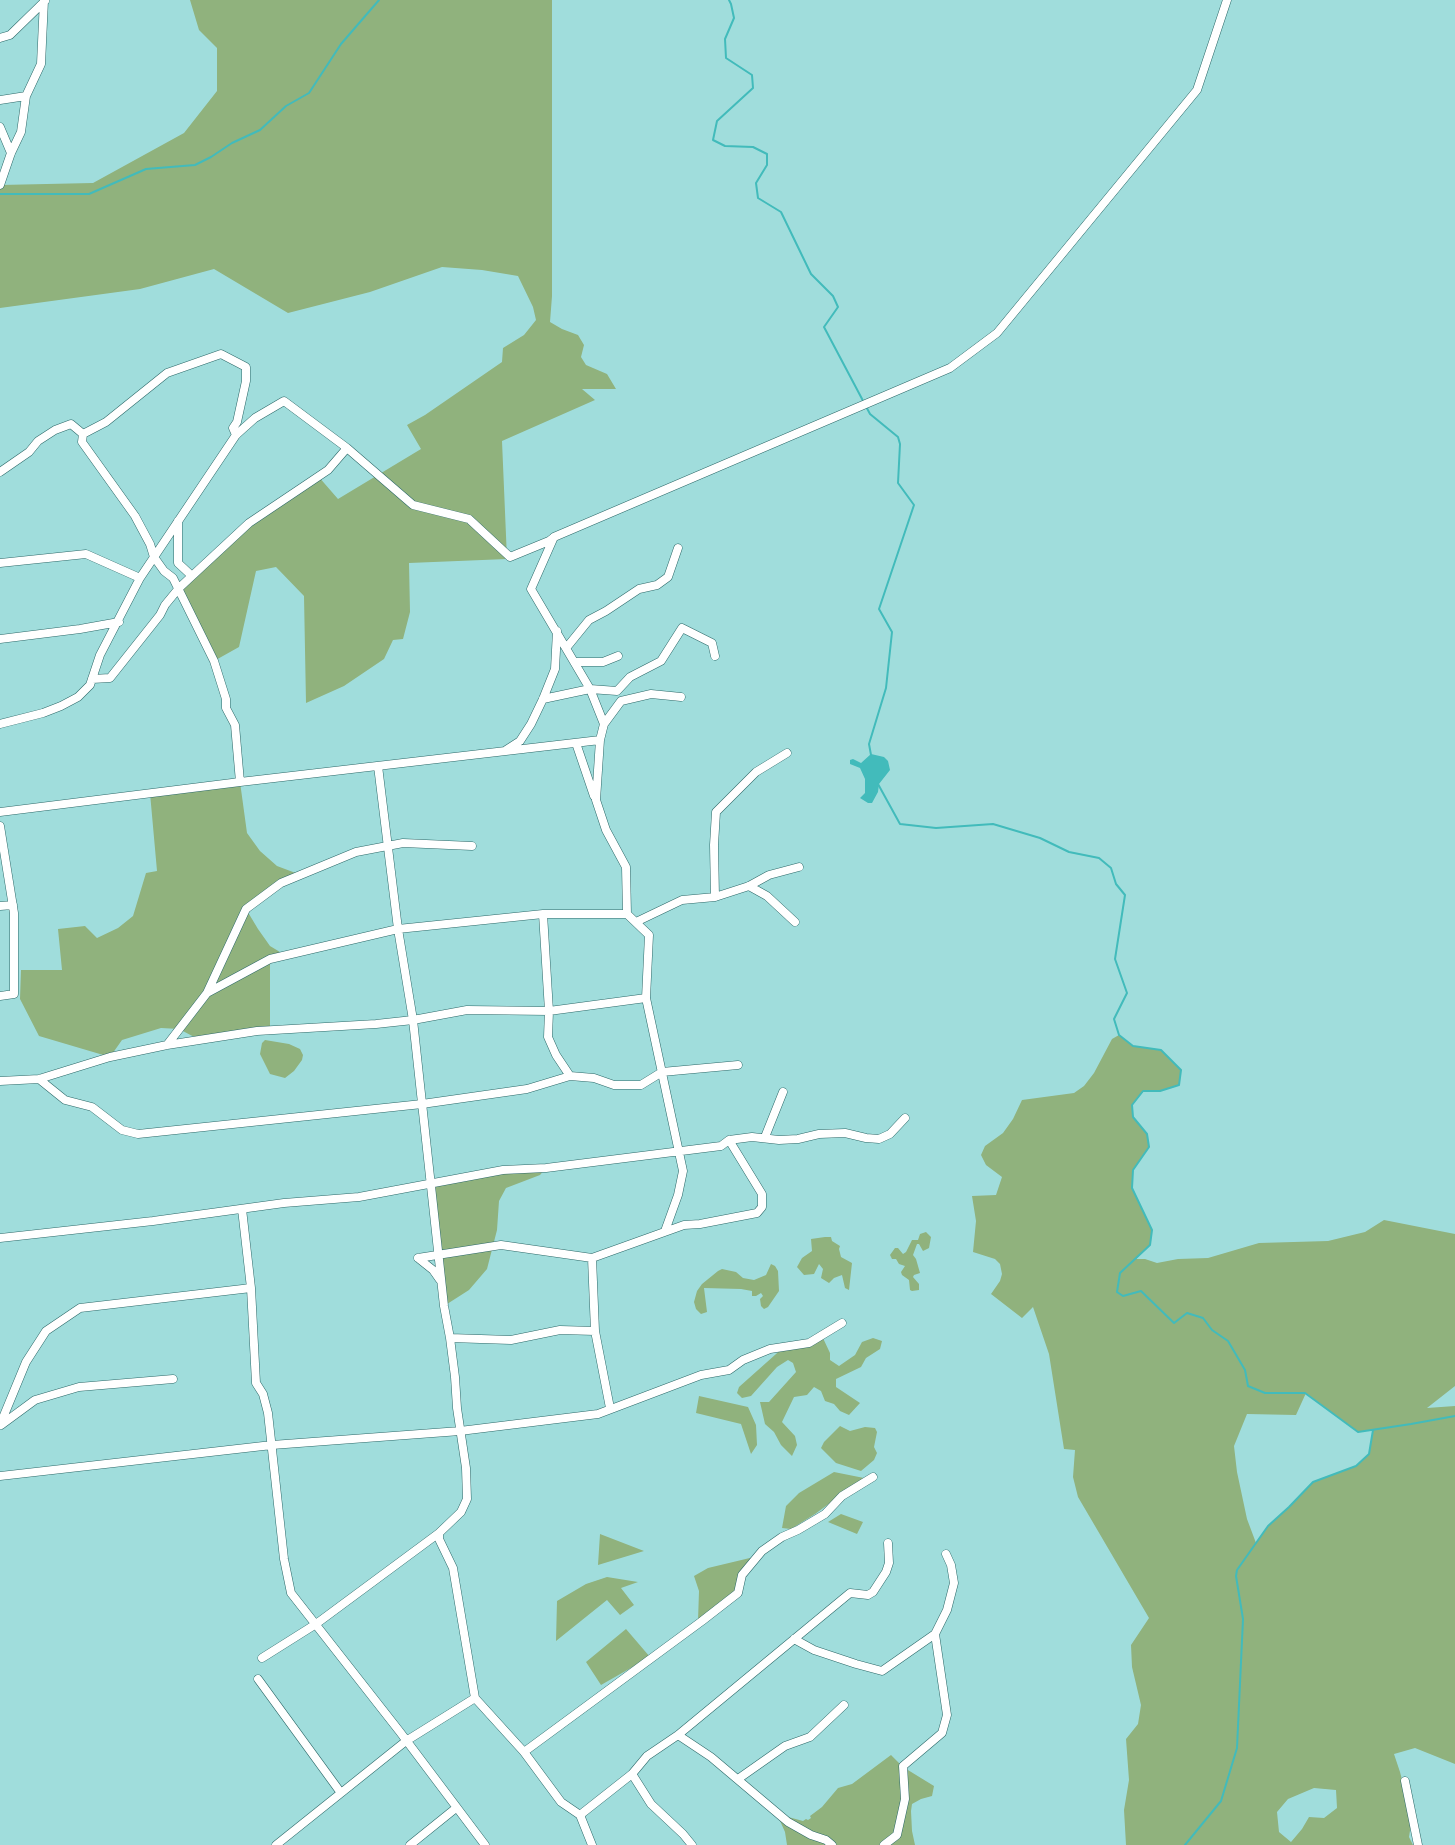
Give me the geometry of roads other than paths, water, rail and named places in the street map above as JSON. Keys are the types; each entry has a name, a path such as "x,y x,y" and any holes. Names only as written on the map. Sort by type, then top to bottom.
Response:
{"street":[{"path":"0,724 44,713 61,706 78,697 90,685 100,655 140,578 236,435 255,418 284,401 347,448 413,505 469,519 510,557 950,368 997,333 1197,90 1227,0"},
{"path":"0,38 9,35 45,1"},
{"path":"0,185 21,132 26,96 41,64 45,1"},
{"path":"0,100 26,96"},
{"path":"0,128 11,153"},
{"path":"83,434 106,422 166,373 221,354 246,367 246,381 234,428 236,435"},
{"path":"0,472 55,430 70,424 83,434"},
{"path":"83,434 82,442 135,516 150,544 154,557 179,588 214,660 226,699 226,708 235,725 240,782"},
{"path":"92,679 110,678 179,588 249,523 328,470 347,448"},
{"path":"178,520 178,563 192,576"},
{"path":"554,537 531,589 591,689 604,724"},
{"path":"567,647 589,620 639,589 657,585 668,577 678,548"},
{"path":"0,563 86,554 140,578"},
{"path":"0,639 119,622"},
{"path":"543,699 591,689 617,691 630,677 662,661 682,628 712,643 715,656"},
{"path":"504,752 520,741 543,699 555,669 557,630"},
{"path":"575,662 603,662 618,656"},
{"path":"596,800 600,740 604,724 621,701 651,694 681,697"},
{"path":"0,812 600,740"},
{"path":"576,743 606,830 626,867 627,914"},
{"path":"715,897 716,812 756,772 787,753"},
{"path":"262,1658 316,1624 439,1533 461,1512 467,1499 466,1468 442,1282 413,1020 398,929 378,766"},
{"path":"0,826 13,905 14,994 0,996"},
{"path":"167,1045 207,993 246,909 282,883 356,852 403,843 472,846"},
{"path":"636,922 682,900 715,897 749,886 769,875 799,867"},
{"path":"749,886 767,896 795,922"},
{"path":"0,906 13,905"},
{"path":"207,993 270,959 398,929 543,914 627,914 649,934 646,998 683,1171 678,1195 665,1231"},
{"path":"543,914 549,1011 548,1037 556,1055 570,1076"},
{"path":"0,1081 39,1079 110,1057 167,1045 270,1029 375,1024 467,1010 549,1011 646,998"},
{"path":"39,1079 65,1100 92,1107 122,1130 138,1134 422,1104 526,1089 570,1076 594,1078 614,1085 641,1085 662,1072 738,1065"},
{"path":"765,1137 783,1092"},
{"path":"0,1238 358,1197 502,1170 546,1168 721,1146 729,1140 752,1137 779,1140 845,1133 879,1139 890,1134 905,1118"},
{"path":"442,1282 433,1270 418,1258 501,1245 592,1258 684,1225 757,1213 762,1207 762,1194 729,1140"},
{"path":"242,1209 251,1288 256,1383 263,1394 268,1413 284,1558 291,1593 485,1845"},
{"path":"592,1258 595,1331 610,1408"},
{"path":"0,1425 26,1362 41,1339 46,1332 80,1308 251,1288"},
{"path":"0,1476 272,1445 460,1431 598,1414 702,1375 729,1370 743,1360 770,1349 809,1343 842,1323"},
{"path":"450,1338 511,1340 560,1330 595,1331"},
{"path":"0,1425 35,1400 79,1387 173,1378"},
{"path":"524,1752 702,1622 738,1593 742,1575 762,1551 782,1537 825,1514 842,1496 873,1477"},
{"path":"439,1533 439,1539 453,1568 475,1698 524,1752 561,1802 580,1815 592,1845"},
{"path":"580,1815 632,1774 647,1756 678,1735 850,1593 867,1595 873,1592 889,1563 888,1543"},
{"path":"794,1639 814,1650 882,1671 935,1634 947,1610 954,1583 951,1565 946,1554"},
{"path":"884,1845 897,1835 905,1799 903,1767 942,1733 947,1715 935,1634"},
{"path":"258,1679 341,1793"},
{"path":"276,1845 406,1741 475,1698"},
{"path":"738,1779 785,1746 810,1737 844,1705"},
{"path":"678,1735 711,1757 788,1822 832,1845"},
{"path":"632,1774 651,1804 692,1845"},
{"path":"1405,1781 1418,1845"},
{"path":"410,1845 456,1808"}],"water":[{"path":"871,754 884,757 888,761 890,770 879,784 878,792 872,803 868,803 860,798 865,793 865,779 860,768 850,764 850,760 861,763"}],"waterway":[{"path":"0,194 89,194 146,169 195,165 211,157 232,143 260,130 286,106 309,93 341,44 379,0"},
{"path":"729,0 734,18 725,39 726,58 752,75 753,88 717,121 713,140 725,146 753,147 767,154 767,165 756,183 758,198 781,212 811,274 833,296 838,307 824,327 870,414 898,437 900,444 898,483 914,505 879,609 892,632 886,688 869,744 871,755"},
{"path":"878,784 900,824 936,828 993,824 1040,838 1069,852 1099,858 1111,868 1116,884 1125,895 1115,959 1127,993 1114,1019 1119,1035 1133,1046 1161,1050 1181,1070 1179,1085 1160,1091 1143,1091 1132,1105 1133,1117 1147,1134 1149,1147 1133,1170 1132,1188 1152,1230 1150,1245 1120,1273 1117,1292 1123,1296 1141,1291 1174,1323 1187,1313 1203,1318 1212,1330 1228,1341 1245,1370 1248,1386 1265,1393 1305,1393 1358,1432 1455,1416"},
{"path":"1185,1845 1221,1801 1237,1748 1243,1619 1237,1570 1268,1526 1313,1482 1356,1466 1369,1454 1373,1430"}]}
